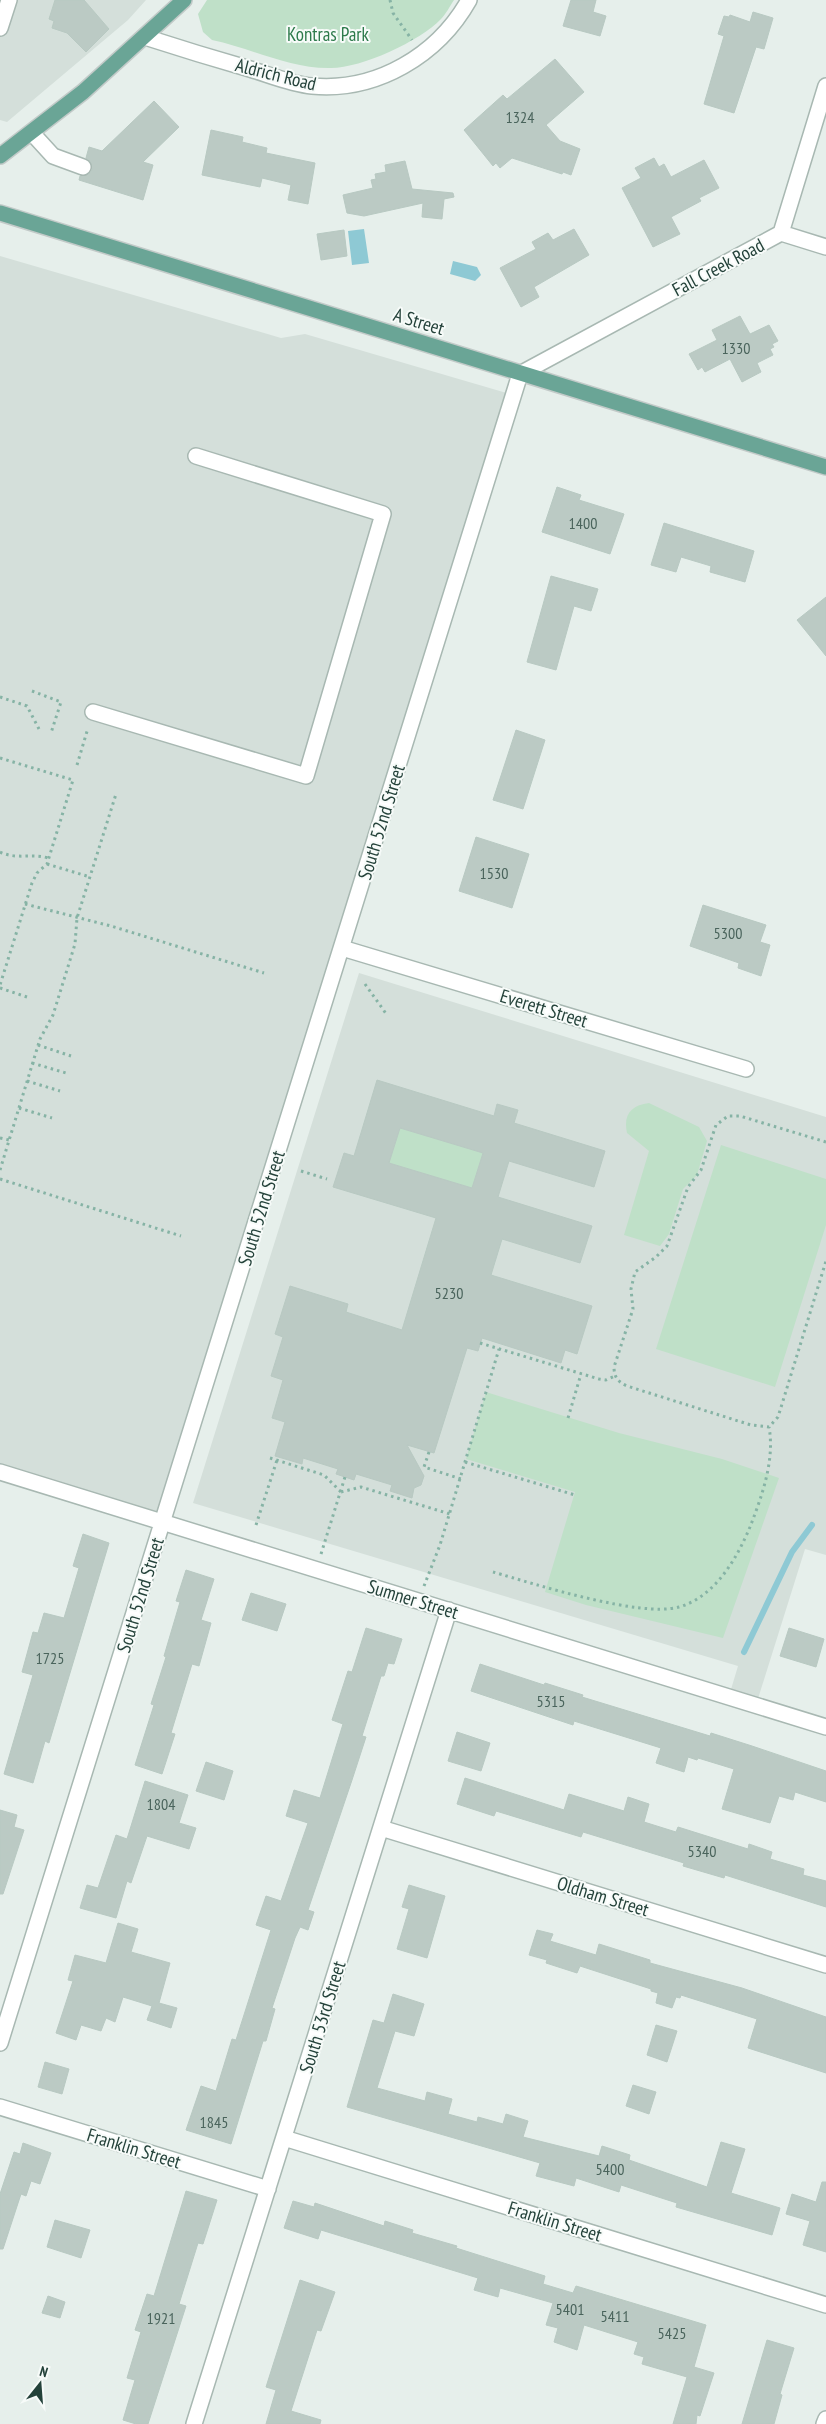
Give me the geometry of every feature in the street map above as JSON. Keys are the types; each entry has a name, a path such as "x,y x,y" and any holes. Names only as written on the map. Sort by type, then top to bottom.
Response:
{"main road":[{"path":"0,156 83,92 184,0"},
{"name":"A Street","path":"0,213 826,467"}],"street":[{"path":"0,28 8,0"},
{"name":"Aldrich Road","path":"145,36 281,79 311,86 336,86 360,83 390,74 423,54 449,28 469,0"},
{"name":"Fall Creek Road","path":"520,374 781,233 826,86"},
{"path":"32,133 52,156 83,167"},
{"path":"781,233 826,247"},
{"name":"South 52nd Street","path":"0,2043 520,374"},
{"path":"91,719 306,776 383,514 196,456"},
{"name":"Everett Street","path":"342,948 746,1069"},
{"name":"Sumner Street","path":"0,1472 826,1727"},
{"name":"South 53rd Street","path":"194,2424 449,1610"},
{"name":"Oldham Street","path":"381,1828 826,1965"},
{"name":"Franklin Street","path":"0,2106 268,2189"},
{"name":"Franklin Street","path":"284,2138 826,2305"},
{"path":"824,2424 826,2419"}],"path":[{"path":"390,0 393,13 423,54"},
{"path":"32,690 61,702 51,733"},
{"path":"0,697 27,706 39,729"},
{"path":"77,765 91,719"},
{"path":"0,758 72,780 47,864 34,878 0,986 27,997"},
{"path":"0,1170 38,1045 53,1015 72,953 77,918 116,794"},
{"path":"0,852 13,857 40,856 48,858"},
{"path":"47,864 90,877"},
{"path":"25,904 111,926 264,973"},
{"path":"365,984 387,1015"},
{"path":"38,1045 71,1056"},
{"path":"32,1063 66,1073"},
{"path":"27,1081 60,1091"},
{"path":"18,1108 52,1118"},
{"path":"826,1142 740,1116 728,1116 716,1125 701,1170 688,1187 667,1246 656,1258 638,1268 633,1276 630,1289 633,1309 614,1367 615,1376 627,1386 751,1425 769,1427 778,1417 826,1261"},
{"path":"0,1138 9,1140"},
{"path":"301,1171 327,1179"},
{"path":"0,1179 181,1236"},
{"path":"480,1342 581,1374 606,1380 615,1376"},
{"path":"419,1601 450,1514 499,1349"},
{"path":"568,1418 581,1374"},
{"path":"493,1572 573,1594 639,1607 679,1607 690,1602 716,1583 743,1544 768,1471 771,1449 769,1427"},
{"path":"429,1452 424,1467 461,1479"},
{"path":"270,1458 324,1475 341,1492"},
{"path":"256,1525 277,1460"},
{"path":"465,1462 575,1495"},
{"path":"325,1542 345,1477"},
{"path":"341,1492 361,1487 450,1514"}],"shaded area":[{"path":"9,0 146,0 128,20 7,122 0,120 0,28"},
{"path":"0,256 281,338 305,334 513,395 163,1522 0,1472"},
{"path":"359,973 826,1117 826,1555 805,1549 756,1705 729,1696 738,1666 193,1503"}],"green space":[{"name":"Kontras Park","path":"207,0 454,0 441,19 405,44 374,58 344,67 331,68 286,62 212,40 203,32 198,14"},
{"path":"649,1103 699,1127 707,1141 697,1175 683,1189 669,1234 660,1246 624,1235 649,1151 627,1133 626,1121 627,1116 633,1109"},
{"path":"400,1128 483,1153 472,1188 389,1163"},
{"path":"721,1145 826,1179 826,1225 775,1387 656,1349"},
{"path":"486,1392 619,1433 722,1459 779,1478 723,1638 586,1605 545,1592 575,1492 466,1459"}],"water":[{"path":"364,229 369,263 352,265 348,231"},
{"path":"453,261 477,267 481,275 475,281 450,274"}],"building":[{"path":"55,0 84,0 109,29 86,52 67,33 52,28 54,21 49,19"},
{"path":"571,0 596,0 593,12 606,16 600,36 563,26"},
{"path":"753,12 773,18 764,49 756,47 734,113 704,104 724,36 718,34 724,16 729,17 730,15 750,22"},
{"path":"555,59 584,92 546,125 560,141 580,149 571,175 563,172 562,174 512,158 500,168 496,163 493,166 464,130 503,95 507,99"},
{"path":"154,101 179,127 143,162 153,165 143,200 79,180 80,176 89,174 92,170 90,161 86,158 89,147 102,151"},
{"path":"211,130 243,137 242,142 267,148 266,153 315,163 308,204 288,200 291,185 262,178 260,187 202,175"},
{"path":"654,158 659,167 664,164 671,177 704,160 719,188 699,198 701,201 671,217 680,234 653,247 622,188 641,178 635,168"},
{"path":"405,161 412,189 453,193 454,197 444,199 442,219 422,217 423,203 364,216 347,213 343,195 373,188 371,180 376,179 375,174 386,172 385,165"},
{"path":"574,229 589,255 534,287 539,297 521,307 500,268 536,249 532,242 548,233 553,240"},
{"path":"344,230 347,256 321,260 317,234"},
{"path":"740,316 750,334 769,325 778,341 772,344 774,347 770,349 773,355 757,363 761,372 742,382 730,359 705,372 702,367 698,370 689,354 717,340 712,330"},
{"path":"557,487 581,495 579,500 624,514 610,554 542,532"},
{"path":"664,523 754,551 745,582 710,572 711,566 681,557 676,572 651,565"},
{"path":"551,576 598,589 591,611 574,606 556,670 527,662"},
{"path":"826,597 826,656 797,620"},
{"path":"516,730 545,740 523,809 493,800"},
{"path":"476,837 529,854 512,908 459,891"},
{"path":"703,905 766,925 760,942 770,945 761,976 738,968 739,963 690,946"},
{"path":"377,1080 494,1116 497,1104 518,1110 514,1123 605,1151 594,1187 509,1161 498,1197 592,1226 580,1263 502,1239 491,1275 592,1306 577,1354 565,1350 561,1363 482,1338 478,1351 467,1348 434,1453 407,1445 424,1476 421,1485 414,1488 412,1498 390,1491 392,1485 356,1474 354,1480 336,1474 338,1469 303,1458 302,1464 275,1456 285,1422 272,1418 283,1380 271,1376 283,1337 275,1334 290,1286 348,1304 346,1312 402,1330 436,1218 333,1187 344,1153 354,1156","holes":["400,1128 483,1153 472,1188 389,1163"]},
{"path":"83,1534 109,1543 49,1743 45,1741 33,1783 4,1774 33,1675 22,1672 33,1632 38,1633 44,1613 64,1618 79,1568 73,1566"},
{"path":"186,1570 214,1579 201,1620 211,1623 199,1666 192,1664 171,1733 175,1734 162,1774 135,1765 154,1705 151,1704 166,1657 164,1656 180,1602 176,1601"},
{"path":"251,1593 286,1604 277,1631 242,1620"},
{"path":"366,1628 402,1639 394,1664 388,1663 384,1676 381,1676 362,1736 366,1737 308,1910 314,1912 308,1930 300,1927 295,1938 272,2008 275,2009 266,2041 263,2041 231,2144 186,2130 201,2086 216,2091 232,2039 236,2040 271,1930 256,1925 266,1896 281,1901 308,1823 286,1816 294,1790 320,1798 343,1724 332,1720 348,1671 352,1672"},
{"path":"789,1628 824,1639 816,1667 780,1656"},
{"path":"480,1664 710,1736 711,1733 826,1771 826,1802 795,1792 793,1800 779,1796 770,1823 722,1809 734,1769 698,1758 697,1760 688,1757 684,1772 656,1763 661,1748 574,1721 573,1725 471,1691"},
{"path":"457,1732 490,1743 481,1771 448,1761"},
{"path":"206,1762 233,1771 224,1800 196,1791"},
{"path":"465,1778 564,1810 569,1794 624,1811 628,1797 649,1804 644,1822 676,1832 678,1827 748,1849 749,1844 772,1852 770,1859 804,1869 803,1875 826,1881 826,1907 725,1875 724,1878 683,1866 684,1863 583,1832 581,1837 496,1811 494,1816 457,1804"},
{"path":"145,1781 188,1795 179,1823 196,1828 189,1849 147,1836 131,1883 127,1881 116,1918 80,1908 87,1885 98,1888 116,1835 127,1839"},
{"path":"0,1810 17,1815 14,1827 24,1830 3,1894 0,1894"},
{"path":"409,1885 445,1896 427,1958 397,1949 409,1909 402,1907"},
{"path":"118,1923 138,1929 131,1952 170,1963 159,2003 177,2008 171,2028 147,2020 152,2006 123,1997 115,2022 106,2018 101,2031 81,2025 76,2040 56,2033 73,1981 68,1980 75,1955 106,1963"},
{"path":"537,1930 553,1934 550,1941 596,1955 599,1944 650,1960 650,1963 742,1988 826,2017 826,2073 748,2048 757,2019 681,1995 680,1998 676,1997 672,2008 656,2003 658,1993 651,1991 651,1989 580,1966 577,1973 546,1963 547,1960 529,1955"},
{"path":"393,1994 424,2004 414,2036 395,2031 377,2088 425,2101 427,2092 452,2099 448,2114 477,2122 478,2117 503,2124 506,2114 528,2121 523,2137 599,2156 602,2146 630,2155 629,2160 707,2187 721,2142 745,2149 731,2193 780,2208 772,2235 676,2207 677,2203 621,2185 619,2192 576,2178 574,2186 536,2176 540,2163 347,2107 373,2020 384,2023"},
{"path":"656,2025 677,2031 667,2062 647,2055"},
{"path":"45,2062 69,2069 62,2094 38,2087"},
{"path":"633,2085 656,2092 649,2114 626,2106"},
{"path":"23,2143 51,2153 40,2184 31,2181 26,2196 21,2194 3,2249 0,2249 0,2194 14,2152 20,2154"},
{"path":"822,2182 826,2182 826,2252 803,2245 810,2221 786,2214 792,2194 816,2202"},
{"path":"186,2191 217,2200 203,2244 198,2243 179,2304 186,2306 148,2424 136,2424 123,2420 135,2380 127,2378 141,2332 135,2330 147,2294 154,2296"},
{"path":"293,2201 314,2207 315,2203 384,2226 385,2221 413,2230 412,2233 545,2276 543,2284 573,2293 576,2286 706,2325 694,2367 714,2373 700,2416 697,2415 696,2424 673,2424 687,2377 642,2364 644,2357 634,2354 638,2342 584,2325 577,2350 554,2342 558,2328 546,2325 553,2303 500,2288 498,2297 474,2290 478,2278 321,2230 318,2239 284,2228"},
{"path":"55,2220 90,2230 81,2258 47,2247"},
{"path":"300,2280 335,2292 321,2331 317,2330 291,2411 321,2420 320,2424 266,2424 276,2390 266,2387"},
{"path":"48,2296 65,2302 60,2318 42,2313"},
{"path":"767,2340 794,2348 780,2394 782,2395 774,2424 742,2424"}],"waterway":[{"path":"744,1652 792,1552 812,1525"}]}
